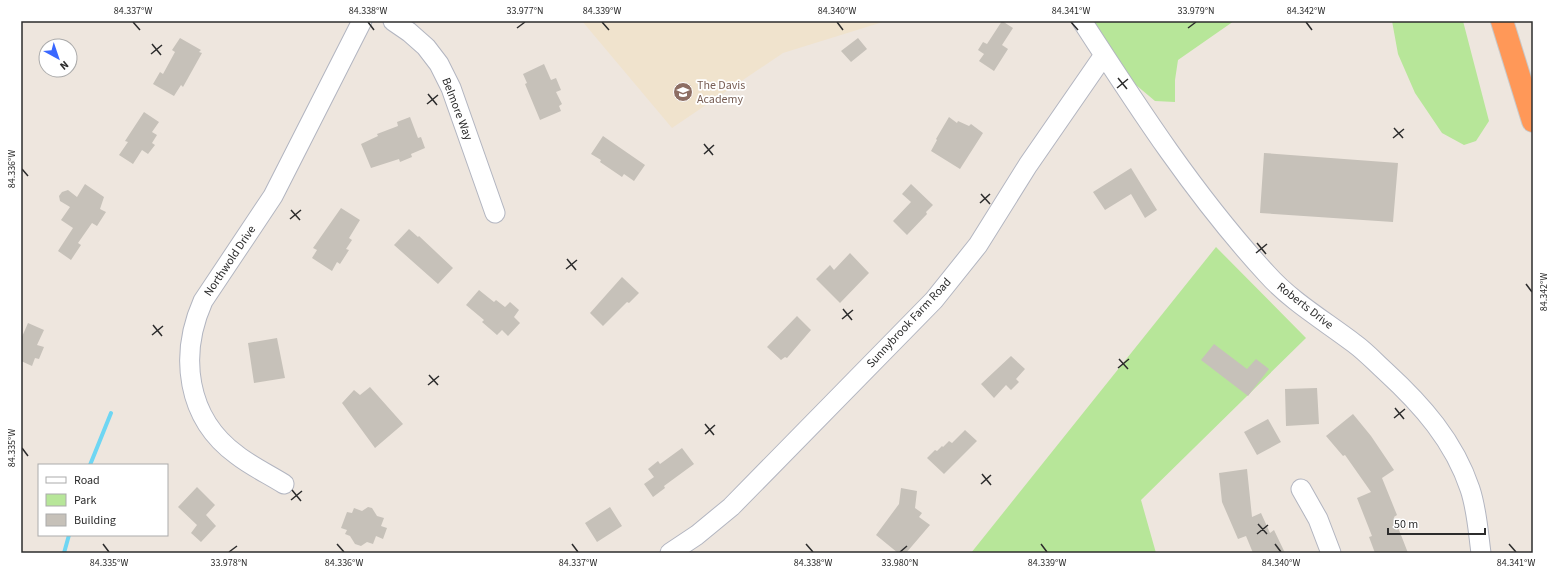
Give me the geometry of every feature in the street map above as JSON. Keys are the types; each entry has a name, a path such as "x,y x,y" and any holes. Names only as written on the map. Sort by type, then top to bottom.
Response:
{"highway":[{"path":"1502,21 1533,121"}],"street":[{"name":"Northwold Drive","path":"284,484 236,455 221,441 209,426 199,407 192,385 189,362 190,339 195,318 203,301 273,196 362,21"},
{"name":"Belmore Way","path":"393,21 409,32 426,47 439,64 451,88 495,214"},
{"name":"Roberts Drive","path":"1082,21 1208,206 1262,269 1287,294 1357,345 1420,404 1440,429 1454,453 1470,489 1476,513 1481,552"},
{"name":"Sunnybrook Farm Road","path":"670,553 732,507 934,300 978,245 1028,165 1104,55"},
{"path":"1301,489 1318,519 1331,553"}],"shaded area":[{"name":"The Davis Academy","path":"582,21 886,21 783,53 672,128"}],"green space":[{"path":"1091,21 1234,21 1178,60 1175,80 1175,102 1155,101 1130,80"},
{"path":"1392,21 1463,21 1489,121 1476,141 1464,145 1442,133 1415,93 1398,54"},
{"path":"1216,247 1306,338 1141,500 1156,553 971,553"}],"building":[{"path":"1002,21 1013,28 1002,45 1008,49 994,71 979,61 984,54 978,50 983,42 987,44"},
{"path":"180,38 201,50 199,52 202,53 183,87 181,85 174,96 153,84 160,72 163,74 175,52 172,50"},
{"path":"858,38 867,49 851,62 841,51"},
{"path":"544,64 551,80 556,78 561,90 556,92 562,104 559,106 561,111 540,120 525,84 527,83 523,74"},
{"path":"144,112 159,122 152,132 157,135 152,143 155,145 148,154 142,150 133,164 119,155 128,142 125,141"},
{"path":"410,117 418,138 421,137 425,148 411,154 412,157 400,162 399,159 371,168 361,144 378,136 377,134 398,126 397,122"},
{"path":"949,117 957,123 958,121 969,126 971,124 983,133 960,169 931,151"},
{"path":"603,136 645,165 634,181 624,174 622,177 591,154"},
{"path":"1264,153 1398,163 1393,222 1260,213"},
{"path":"1131,168 1157,210 1145,218 1131,194 1105,210 1093,192"},
{"path":"85,184 104,197 100,209 106,212 97,226 92,223 78,243 81,245 71,260 58,251 73,228 61,220 70,207 60,201 59,196 62,192 68,190 77,197"},
{"path":"911,184 933,205 926,212 927,214 907,235 893,221 911,202 902,194"},
{"path":"341,208 360,220 349,238 352,240 346,249 349,250 340,264 337,262 332,271 312,258 317,250 313,248"},
{"path":"409,229 418,237 419,236 453,268 438,284 394,245"},
{"path":"850,253 869,273 840,303 816,279 830,265 834,270"},
{"path":"622,277 639,293 629,303 627,302 603,326 590,313"},
{"path":"479,290 494,302 496,300 505,307 510,302 519,310 514,317 520,323 508,336 502,330 497,335 482,322 484,320 466,305"},
{"path":"797,316 811,330 787,358 785,357 781,360 767,347"},
{"path":"28,323 44,330 37,345 44,347 39,359 35,358 32,366 21,361 21,339"},
{"path":"277,338 285,378 254,383 248,343"},
{"path":"1214,344 1247,369 1256,359 1269,369 1248,396 1201,360"},
{"path":"1011,356 1025,369 1016,379 1019,382 1011,390 1006,385 994,398 981,384"},
{"path":"370,387 403,424 375,448 342,403 354,390 360,395"},
{"path":"1317,388 1319,424 1286,426 1285,389"},
{"path":"1353,414 1371,436 1394,470 1382,478 1397,515 1394,517 1408,553 1375,553 1369,537 1372,536 1357,498 1371,492 1345,455 1343,456 1326,436"},
{"path":"1268,419 1281,442 1257,455 1244,432"},
{"path":"965,430 977,441 944,474 927,458 935,450 937,451 949,441 952,443"},
{"path":"682,448 694,464 664,486 665,488 653,497 644,484 654,477 648,469 658,461 660,464"},
{"path":"1247,469 1252,517 1261,513 1270,533 1274,530 1285,553 1253,553 1246,536 1238,539 1222,502 1219,473"},
{"path":"197,487 215,505 206,515 216,526 201,542 191,533 197,525 178,507"},
{"path":"901,488 917,491 915,508 922,513 919,517 930,525 906,553 898,553 876,535 899,504"},
{"path":"368,507 372,508 377,516 384,518 381,526 387,528 383,539 376,536 373,544 367,542 361,546 355,544 350,536 345,534 347,530 341,528 347,512 352,513 354,508 362,511"},
{"path":"610,507 622,526 597,542 585,523"}],"waterway":[{"path":"90,464 111,413"},
{"path":"64,553 69,536"}],"place":[{"name":"The Davis Academy","path":"683,92"}]}
